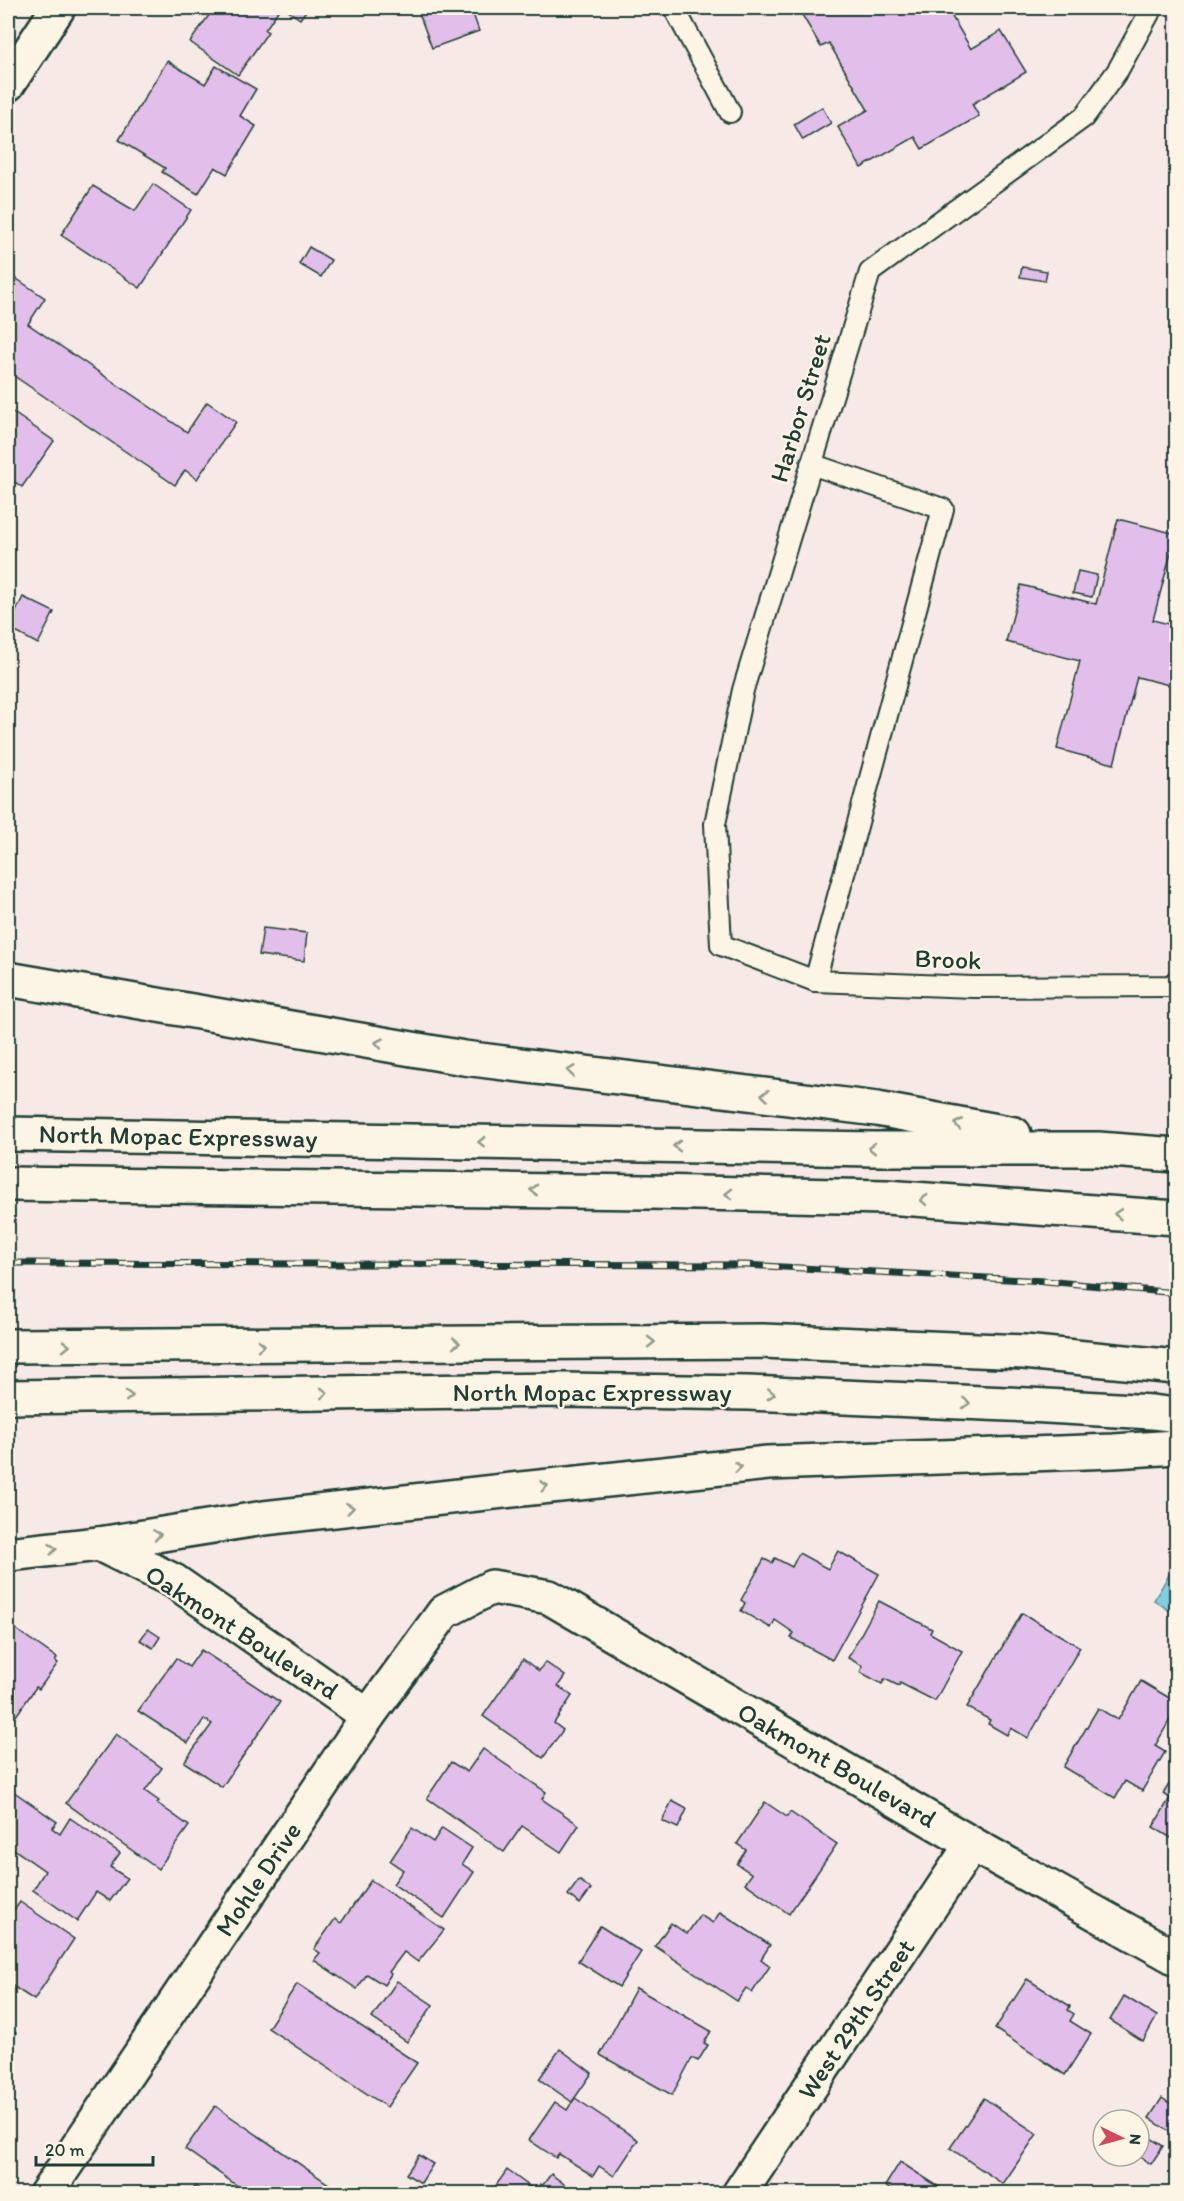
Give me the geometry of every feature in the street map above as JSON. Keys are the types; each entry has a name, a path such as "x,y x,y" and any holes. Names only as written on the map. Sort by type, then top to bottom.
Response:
{"main road":[{"path":"8,84 58,8"},
{"path":"8,979 464,1058 877,1109 1098,1149"},
{"name":"North Mopac Expressway","path":"8,1134 853,1148 1098,1149 1176,1155"},
{"path":"8,1184 886,1197 1176,1218"},
{"path":"8,1346 763,1341 1024,1352 1176,1367"},
{"name":"North Mopac Expressway","path":"8,1397 575,1390 748,1393 1029,1405 1176,1415"},
{"path":"8,1554 99,1544 264,1518 768,1464 1176,1447"},
{"name":"Oakmont Boulevard","path":"99,1544 174,1581 368,1716"},
{"name":"Oakmont Boulevard","path":"492,1587 549,1597 972,1844 1176,1958"},
{"name":"Mohle Drive","path":"46,2193 368,1716 444,1612 492,1587"},
{"name":"West 29th Street","path":"739,2193 972,1844"}],"lane":[{"path":"674,8 730,112"},
{"name":"Harbor Street","path":"720,945 715,824 743,690 870,272 1084,117 1118,70 1152,8"},
{"path":"811,464 943,510 815,981"},
{"name":"Brook","path":"720,945 815,981 973,987 1175,986 1176,981"}],"water":[{"path":"1176,1563 1176,1615 1154,1600"}],"building":[{"path":"214,8 280,8 265,30 268,32 238,75 190,42"},
{"path":"284,8 308,8 300,19"},
{"path":"417,8 471,8 479,31 432,48"},
{"path":"798,8 947,8 971,49 1001,31 1026,72 972,104 979,116 922,149 915,137 861,168 838,127 868,110 829,43 821,47"},
{"path":"167,61 205,84 216,66 256,89 240,116 256,126 227,174 215,167 198,194 162,172 165,168 119,140"},
{"path":"822,107 831,123 803,140 794,124"},
{"path":"153,184 191,210 140,288 61,235 93,186 135,211"},
{"path":"309,247 331,260 321,277 299,264"},
{"path":"1022,267 1047,271 1045,281 1020,277"},
{"path":"14,277 45,298 28,324 187,432 207,402 236,422 197,479 185,470 175,485 11,374 8,379 8,287"},
{"path":"8,409 54,441 22,487 8,477"},
{"path":"1118,519 1176,534 1153,620 1176,626 1176,672 1173,686 1137,677 1114,764 1057,749 1080,661 1006,642 1021,585 1096,604"},
{"path":"1078,571 1097,575 1092,597 1073,593"},
{"path":"23,597 54,612 38,644 8,628"},
{"path":"263,928 307,933 304,961 259,955"},
{"path":"838,1551 879,1574 832,1660 791,1638 794,1633 775,1620 771,1628 741,1611 745,1603 741,1600 764,1559 772,1563 775,1558 792,1567 799,1553 828,1569"},
{"path":"879,1601 932,1629 930,1633 962,1651 935,1701 900,1683 899,1686 885,1679 882,1684 860,1672 863,1666 848,1658"},
{"path":"1022,1613 1080,1647 1028,1738 1011,1728 1007,1735 988,1724 990,1720 967,1707"},
{"path":"14,1628 57,1658 55,1661 58,1663 39,1689 36,1687 16,1716 8,1710 8,1637"},
{"path":"148,1629 160,1637 153,1648 140,1640"},
{"path":"201,1650 280,1702 222,1787 184,1762 212,1724 204,1719 188,1743 138,1711 176,1658 189,1667"},
{"path":"523,1659 539,1671 545,1662 565,1676 558,1686 572,1696 554,1723 563,1730 543,1758 483,1716"},
{"path":"1141,1681 1176,1702 1176,1709 1155,1746 1165,1752 1142,1791 1125,1781 1115,1798 1063,1767 1098,1708 1118,1720"},
{"path":"116,1734 162,1768 145,1791 159,1801 157,1803 189,1826 158,1869 66,1803"},
{"path":"483,1749 546,1792 542,1799 579,1825 561,1852 522,1826 504,1852 427,1798 451,1762 467,1772"},
{"path":"1176,1773 1176,1841 1153,1827 1170,1798 1163,1794"},
{"path":"10,1789 57,1822 52,1828 60,1834 70,1818 120,1853 110,1867 127,1878 110,1901 96,1892 77,1921 33,1890 45,1871 8,1845 8,1792"},
{"path":"672,1801 687,1809 678,1828 662,1821"},
{"path":"765,1802 787,1817 790,1812 837,1844 789,1914 745,1883 752,1874 737,1864 746,1850 737,1844"},
{"path":"412,1828 433,1842 442,1828 472,1848 462,1864 474,1872 444,1918 393,1884 403,1870 390,1861"},
{"path":"371,1880 444,1930 418,1962 404,1952 389,1972 391,1974 384,1985 367,1974 357,1989 314,1960 320,1953 314,1949 335,1919 341,1923"},
{"path":"579,1880 591,1889 580,1904 568,1895"},
{"path":"20,1902 74,1939 34,2000 8,1983 8,1903 15,1909"},
{"path":"720,1912 770,1945 761,1959 770,1966 752,1993 746,1988 737,2001 655,1946 671,1923 687,1934 700,1915 713,1923"},
{"path":"600,1926 641,1952 619,1987 578,1961"},
{"path":"1027,1979 1070,2006 1068,2010 1074,2014 1070,2021 1091,2034 1065,2075 995,2029"},
{"path":"397,1981 433,2005 407,2042 372,2018"},
{"path":"297,1984 417,2063 387,2107 268,2028"},
{"path":"636,1988 711,2031 704,2043 708,2045 698,2061 692,2058 672,2095 600,2055"},
{"path":"1124,1996 1157,2016 1143,2041 1110,2020"},
{"path":"8,2027 16,2033 8,2047"},
{"path":"560,2049 592,2073 572,2102 539,2079"},
{"path":"575,2098 638,2140 614,2176 599,2166 593,2176 559,2154 556,2158 529,2140 555,2102 567,2110"},
{"path":"984,2098 1037,2134 1003,2184 950,2148"},
{"path":"1162,2098 1176,2108 1176,2136 1151,2119 1151,2115"},
{"path":"215,2106 333,2187 329,2194 249,2194 185,2149"},
{"path":"1151,2138 1163,2146 1151,2164"},
{"path":"419,2155 433,2164 421,2183 406,2174"},
{"path":"900,2162 950,2194 898,2194 885,2186"},
{"path":"507,2170 536,2191 551,2174 577,2194 496,2194 492,2191"},
{"path":"195,2186 207,2194 191,2194"}],"railway":[{"path":"8,1263 745,1265 1045,1281 1176,1293"}]}
